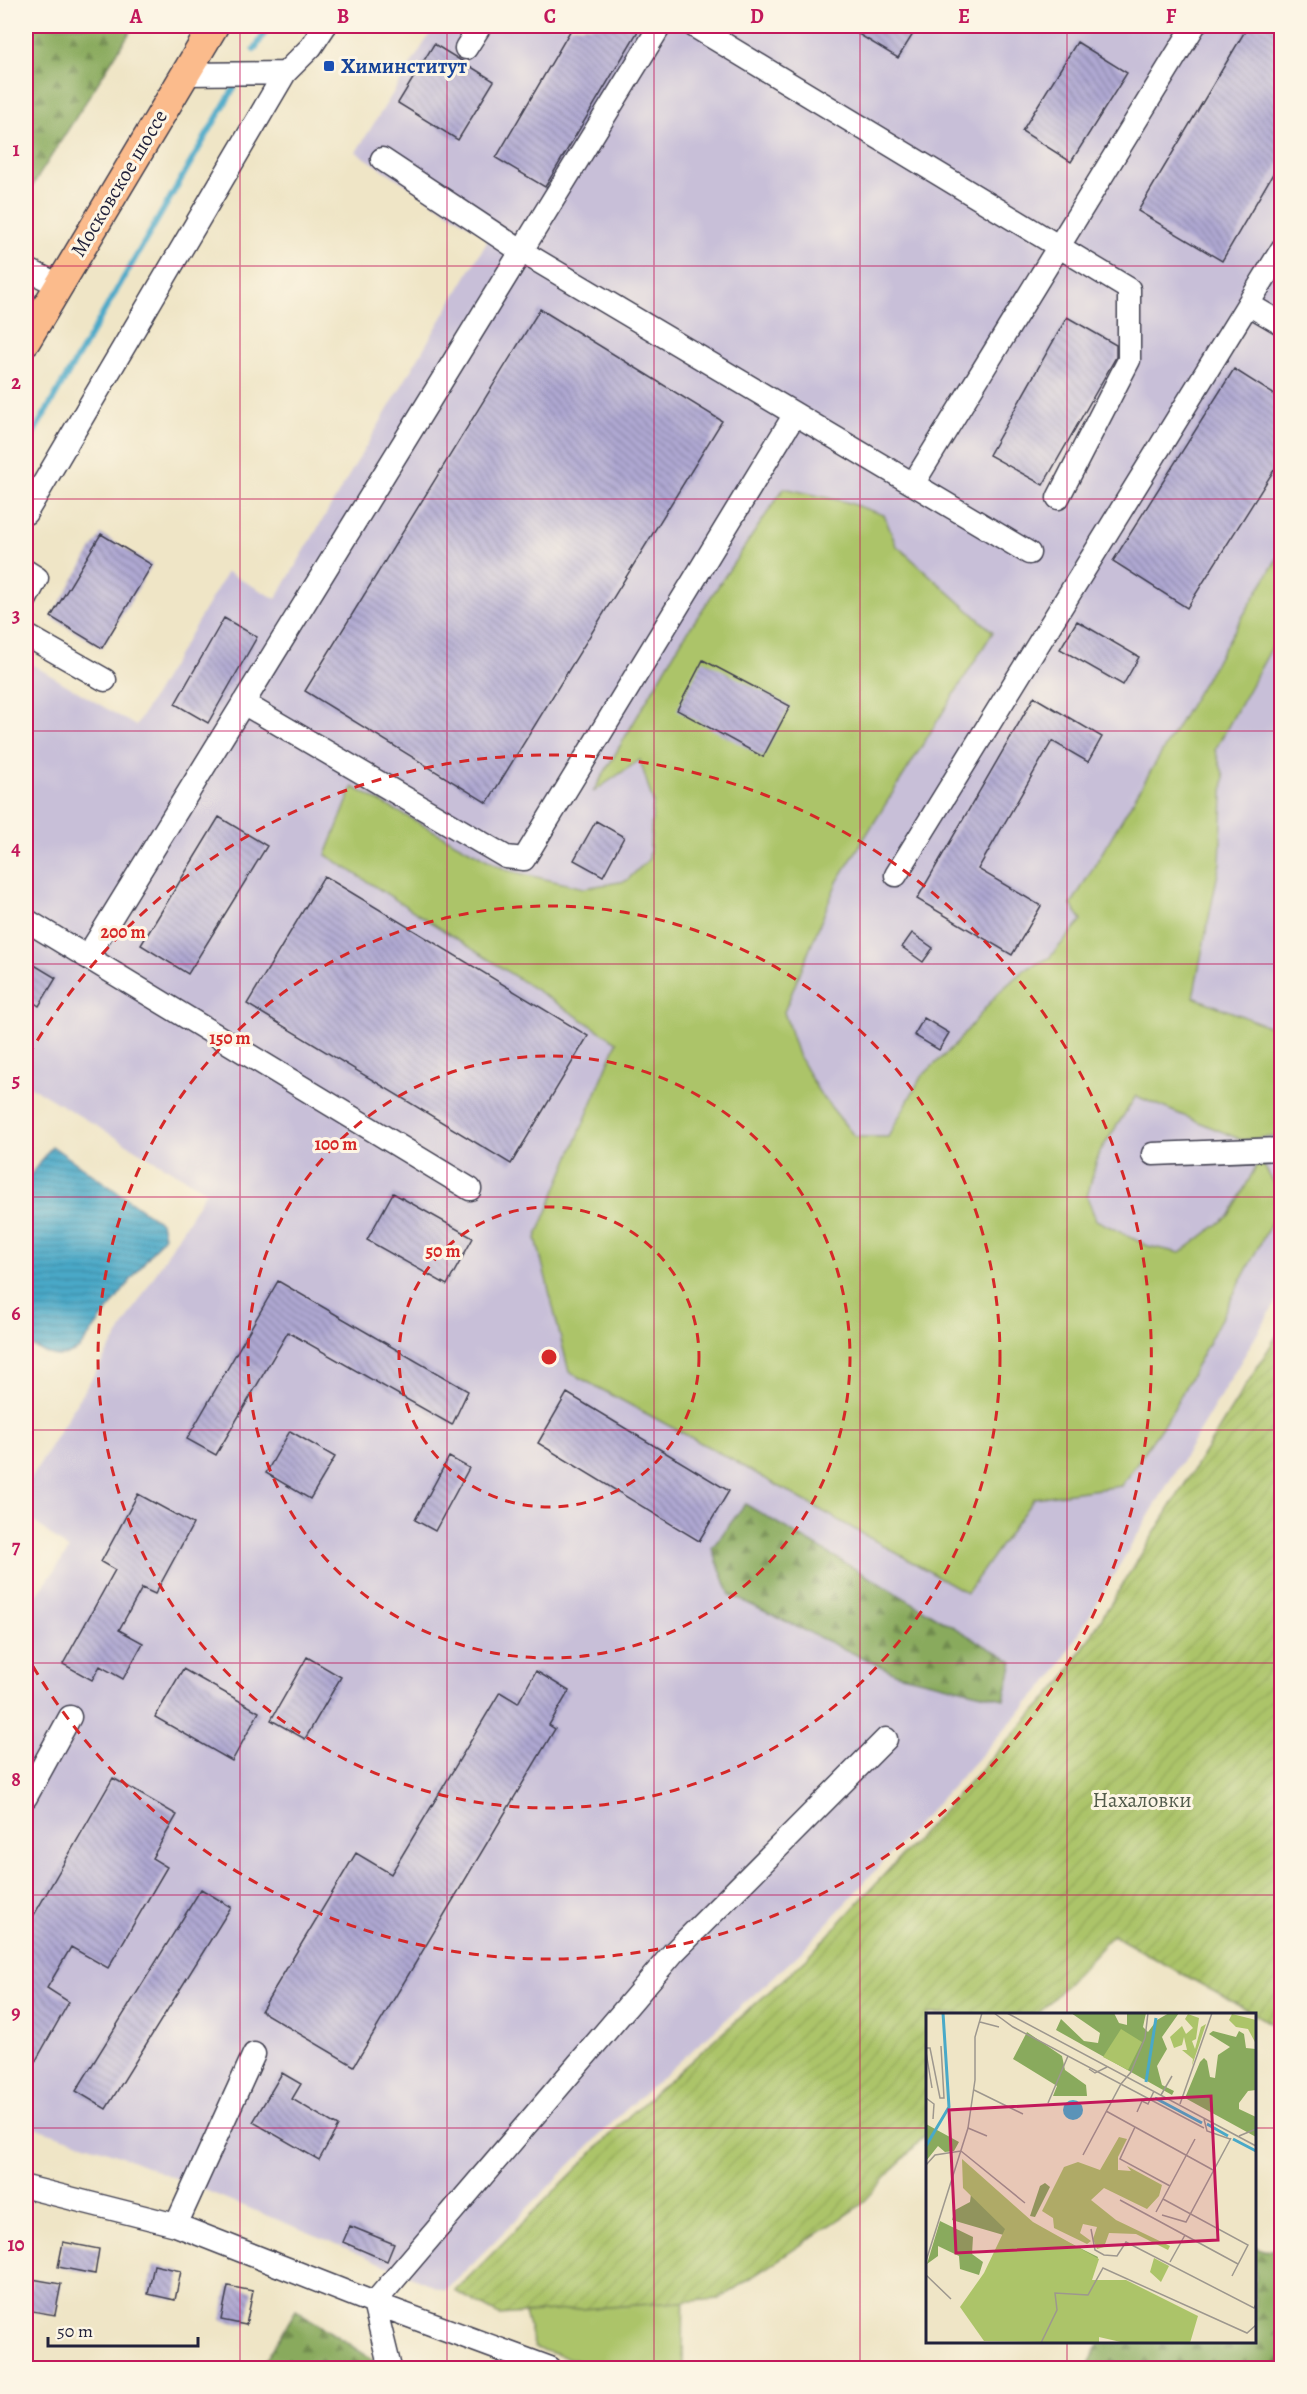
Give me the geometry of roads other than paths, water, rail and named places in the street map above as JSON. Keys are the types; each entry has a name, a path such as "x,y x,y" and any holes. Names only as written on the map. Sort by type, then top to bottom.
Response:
{"main road":[{"name":"Московское шоссе","path":"26,341 214,26"}],"street":[{"path":"26,513 285,73 311,47 325,26"},
{"path":"466,48 480,26"},
{"path":"87,957 660,26"},
{"path":"694,26 1129,289 1130,360 1058,498"},
{"path":"913,484 1194,26"},
{"path":"184,74 285,73"},
{"path":"382,159 521,251 1029,553"},
{"path":"896,875 1281,249"},
{"path":"26,269 59,285"},
{"path":"1248,304 1281,324"},
{"path":"243,704 506,857 524,859 795,414"},
{"path":"26,571 37,578 26,599"},
{"path":"26,635 105,680"},
{"path":"26,920 470,1189"},
{"path":"1153,1154 1281,1149"},
{"path":"26,1797 70,1717"},
{"path":"374,2303 673,1953 886,1739"},
{"path":"176,2225 254,2054"},
{"path":"26,2187 176,2225 374,2303 550,2368"},
{"path":"374,2303 390,2368"}],"water":[{"path":"52,1146 161,1223 164,1236 79,1349 64,1356 46,1353 26,1343 26,1181"}],"waterway":[{"path":"254,50 269,26"},
{"path":"26,446 234,88"}],"place":[{"name":"Химинститут","path":"329,66"}],"park label":[{"name":"Нахаловки","path":"1142,1800"}]}
